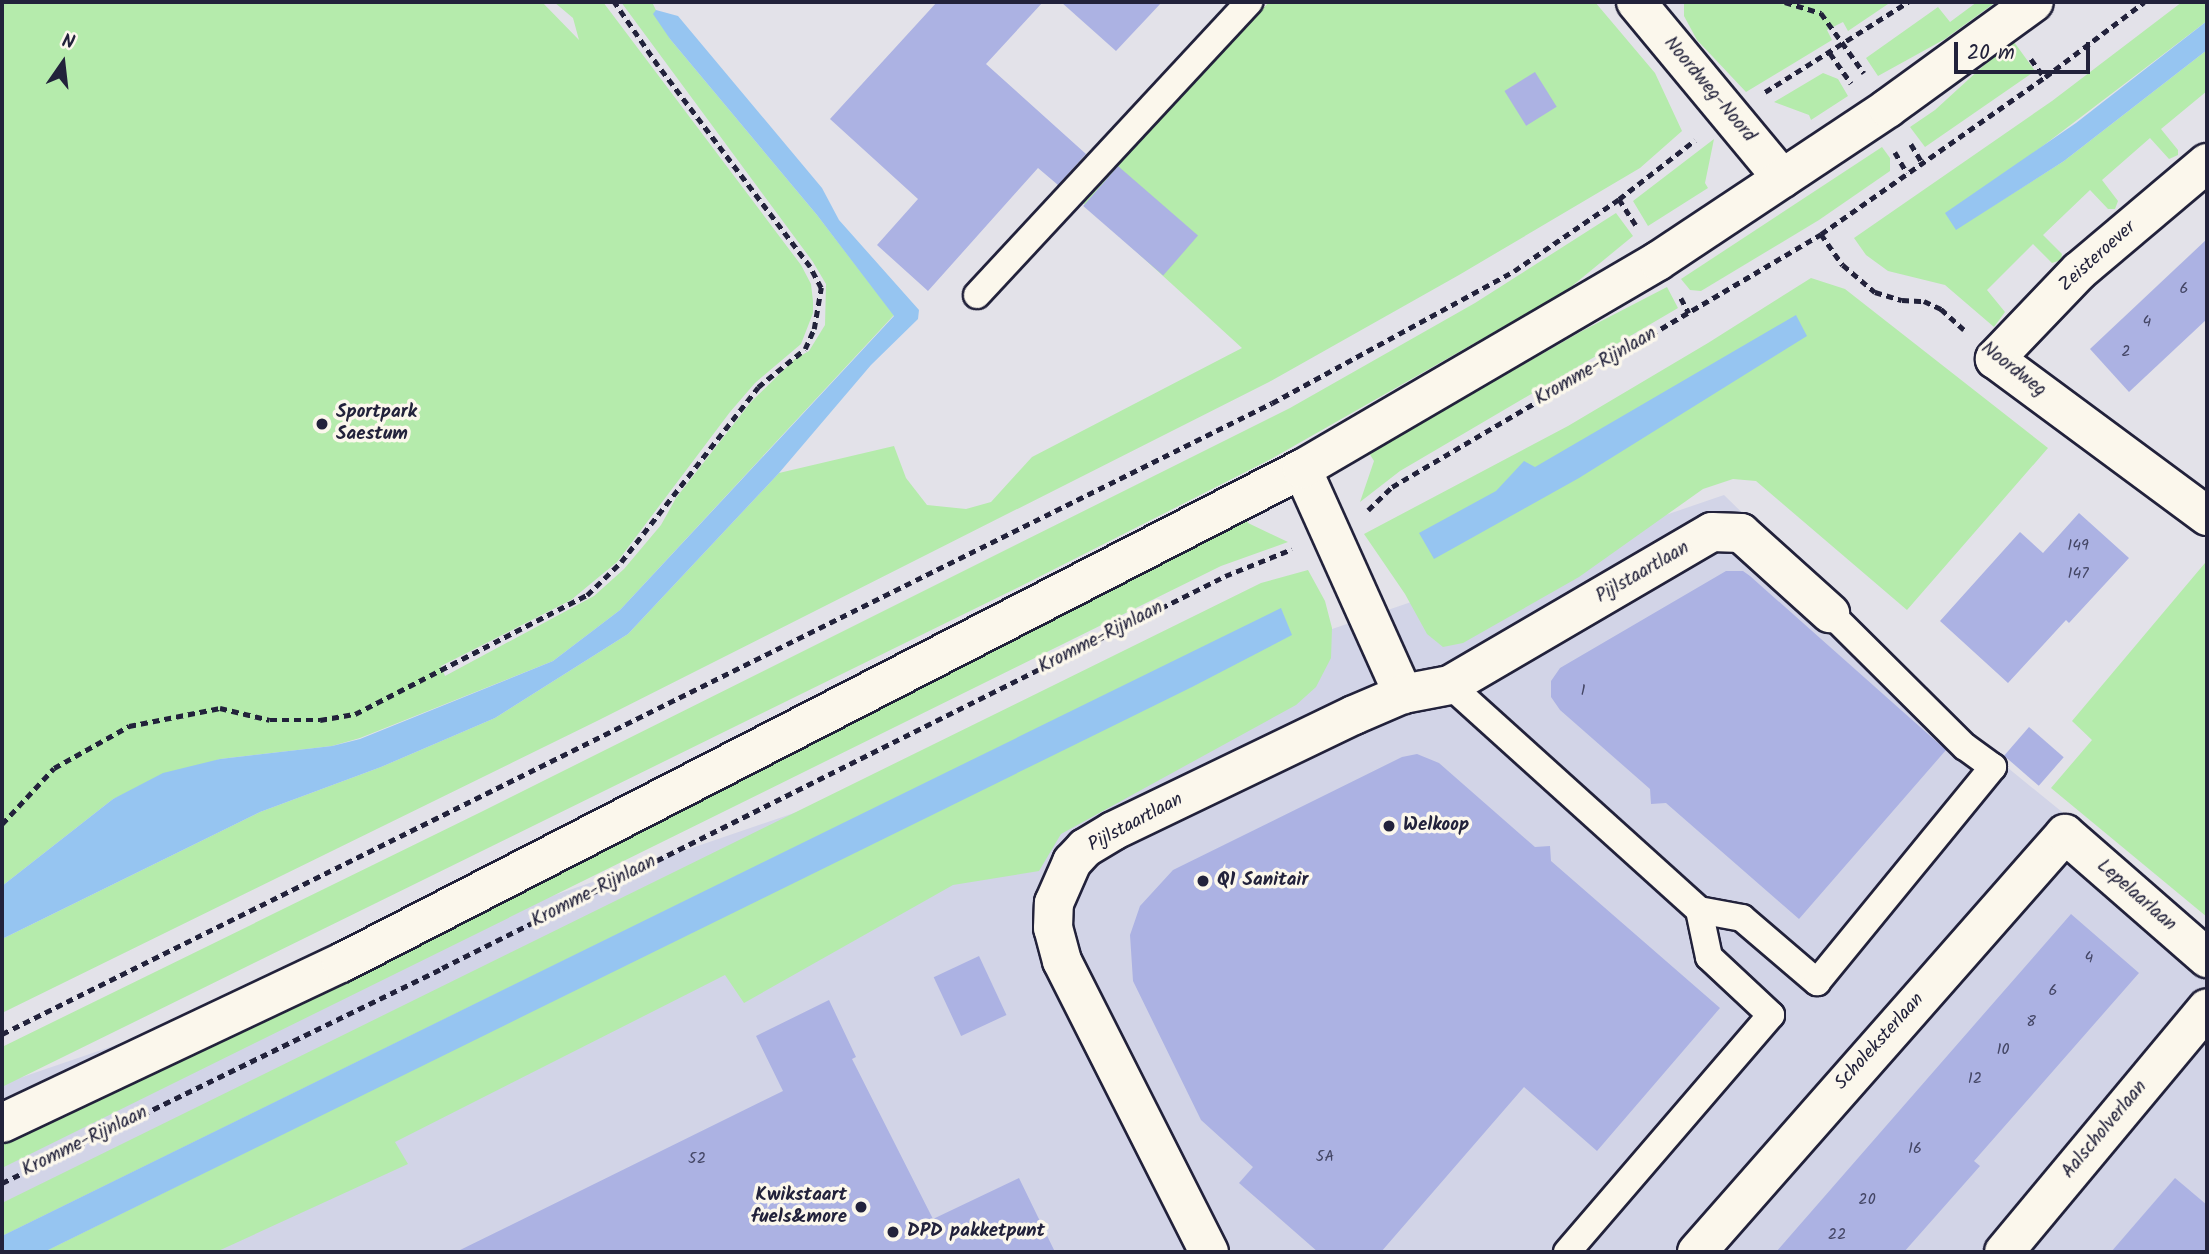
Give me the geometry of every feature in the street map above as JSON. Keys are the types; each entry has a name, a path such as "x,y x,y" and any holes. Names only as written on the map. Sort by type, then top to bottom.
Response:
{"street":[{"name":"Noordweg-Noord","path":"1636,2 1782,178"},
{"path":"2,1123 341,963 1302,469 1658,261 1888,108 2034,2"},
{"name":"Zeisteroever","path":"1995,359 2079,271 2207,163"},
{"name":"Noordweg","path":"1995,359 2207,516"},
{"path":"1302,469 1403,694"},
{"name":"Pijlstaartlaan","path":"1209,1252 1062,961 1053,928 1054,903 1072,862 1086,848 1113,831 1403,694 1450,685 1712,533 1741,533 1830,613"},
{"name":"Lepelaarlaan","path":"2065,834 2207,958"},
{"name":"Scholeksterlaan","path":"1697,1252 2065,834"},
{"name":"Aalscholverlaan","path":"2004,1252 2207,1008"}],"lane":[{"path":"977,295 1249,2"},
{"path":"1450,685 1699,910 1742,918 1817,982 1993,767 1965,747 1830,613"},
{"path":"1567,1252 1772,1015 1709,957 1699,910"}],"path":[{"path":"2,824 54,768 129,726 219,708 270,720 320,720 355,714 587,595 621,562 758,387 805,349 814,329 821,288 810,267 658,66 614,2"},
{"path":"2,1034 1284,397 1514,271 1619,199 1728,114 1845,45 1908,2"},
{"name":"Kromme-Rijnlaan","path":"2,1183 442,968 1225,576 1333,533 1370,509 1392,486 1821,234 2045,77 2144,2"},
{"name":"Noordweg","path":"1821,234 1843,265 1875,292 1902,300 1924,301 1941,309 1995,359"}],"shaded area":[{"path":"1724,495 1981,746 2207,930 2207,1252 2,1252 2,1084"}],"green space":[{"name":"Sportpark Saestum","path":"2,2 542,2 579,40 573,18 554,2 603,2 801,265 811,284 813,313 801,344 755,383 730,412 617,562 571,600 441,666 445,676 594,596 624,569 661,525 676,498 751,402 795,359 809,351 825,325 826,284 813,262 621,2 652,2 670,39 817,215 894,315 620,610 553,661 360,738 332,746 220,759 113,799 2,886"},
{"path":"1269,2 1595,2 1655,73 1682,131 1640,168 1459,275 1269,382 599,720 2,1013 2,939 260,812 381,767 495,718 628,634 779,473 894,446 906,478 927,505 966,509 991,502 1032,457 1242,348 1083,203"},
{"path":"1684,2 1891,2 1848,31 1843,22 1827,30 1832,40 1746,92 1697,40 1684,16"},
{"path":"1977,2 1996,2 1945,39 1878,76 1866,58 1938,7 1950,22"},
{"path":"2182,2 2207,2 2207,21 2014,168 1956,229 2064,161 2207,50 2207,91 2161,129 2178,150 2178,155 2169,159 2150,138 2102,180 2118,201 2115,209 2108,209 2090,190 2043,235 2062,254 2061,260 2052,263 2033,244 1987,290 2005,312 1994,327 1945,285 1888,271 1866,255 1854,238 2052,101"},
{"path":"2014,42 2035,71 1925,147 1910,127 1935,110 1993,57"},
{"path":"1823,73 1838,79 1848,96 1811,120 1809,115 1774,102"},
{"path":"1714,139 1705,183 1708,188 1648,226 1633,201"},
{"path":"1882,147 1890,158 1890,171 1819,220 1701,291 1690,290 1681,279"},
{"path":"1616,213 1633,236 1566,291 1271,459 1025,584 2,1087 2,1047 481,812 1290,408 1475,303"},
{"path":"1811,278 1845,289 2048,448 1907,610 1756,481 1733,479 1703,489 1579,577 1463,643 1443,647 1427,634 1405,594 1364,534 1568,426"},
{"path":"1667,287 1678,308 1400,471 1360,502 1374,461 1369,453 1582,331"},
{"path":"1247,519 1248,523 1288,542 1221,566 2,1168 2,1135"},
{"path":"2205,563 2207,917 2051,788 2092,740 2072,721"},
{"path":"1308,570 1325,601 1332,628 1331,658 1316,687 1296,705 1061,834 1039,871 953,885 744,1003 725,975 395,1142 408,1164 216,1252 44,1252 1291,635 1281,609 2,1236 2,1203 1261,583"}],"water":[{"path":"656,10 678,16 822,188 839,220 919,310 918,319 871,365 779,473 628,634 495,718 381,767 260,812 2,939 2,886 113,799 163,773 220,759 332,746 360,739 553,661 620,610 894,316 817,215 670,39 653,14"},
{"path":"2207,21 2207,50 2064,161 1956,230 1945,213 2076,123"},
{"path":"1796,315 1807,336 1579,478 1434,559 1419,533 1496,491 1524,461 1535,467"},
{"path":"1281,608 1292,635 1192,687 44,1252 2,1252 2,1236"}],"building":[{"path":"937,2 1043,2 986,64 1086,154 1058,185 1038,168 928,291 877,245 918,199 830,119"},
{"path":"1061,2 1162,2 1116,51"},
{"path":"1535,72 1557,107 1526,126 1504,91"},
{"path":"1118,166 1198,236 1163,276 1083,206"},
{"path":"2207,239 2207,319 2129,392 2090,349"},
{"path":"2079,513 2129,558 2069,623 2066,620 2008,683 1940,621 2020,532 2043,553"},
{"path":"1726,571 1743,571 1750,576 1946,750 1799,919 1666,803 1651,804 1650,789 1560,710 1551,697 1551,681 1560,668"},
{"path":"2029,727 2064,757 2039,786 2004,756"},
{"path":"1417,754 1439,763 1535,847 1550,846 1551,861 1720,1008 1597,1151 1524,1087 1381,1252 1318,1252 1239,1183 1253,1167 1201,1120 1133,981 1130,935 1140,906 1173,870 1402,757"},
{"path":"2071,914 2139,973 1974,1161 1980,1166 1904,1252 1776,1252"},
{"path":"979,956 1006,1015 961,1036 934,977"},
{"path":"829,1000 856,1057 852,1059 933,1219 1019,1178 1055,1252 456,1252 783,1091 756,1036"},
{"path":"2175,1178 2207,1205 2207,1252 2111,1252"}],"place":[{"name":"Sportpark Saestum","path":"322,424"},
{"name":"Welkoop","path":"1389,826"},
{"name":"Q1 Sanitair","path":"1203,881"},
{"name":"Kwikstaart fuels&more","path":"861,1207"},
{"name":"DPD pakketpunt","path":"893,1232"}]}
